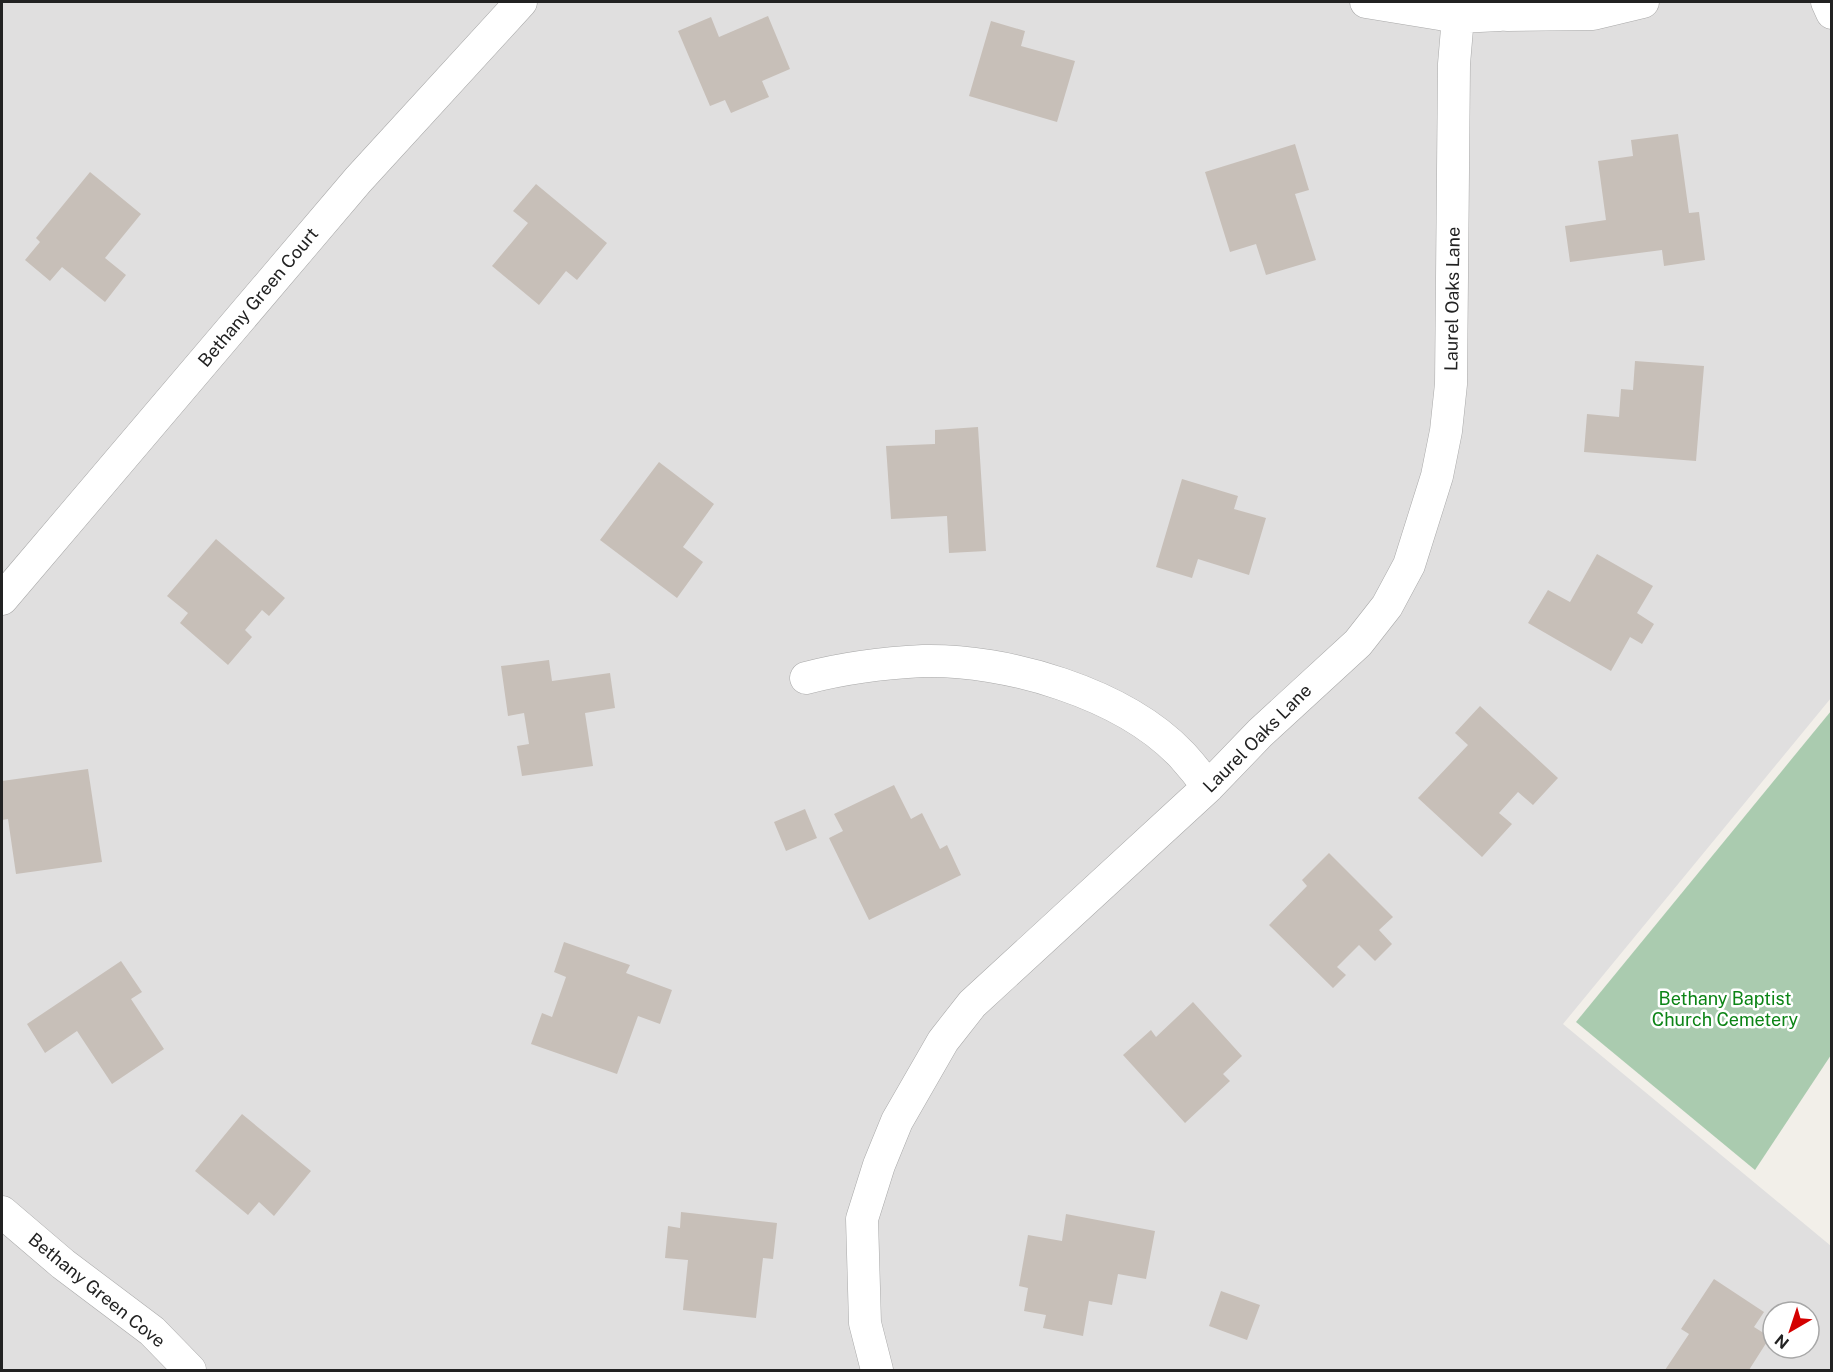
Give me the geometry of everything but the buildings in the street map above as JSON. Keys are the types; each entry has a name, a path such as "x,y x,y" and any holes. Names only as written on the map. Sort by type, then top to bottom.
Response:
{"street":[{"name":"Bethany Green Court","path":"2,599 358,180 521,2"},
{"path":"1366,2 1458,17 1593,14 1643,2"},
{"path":"1500,15 1532,2"},
{"path":"1827,2 1832,13"},
{"name":"Laurel Oaks Lane","path":"877,1371 865,1323 862,1219 879,1165 897,1121 918,1080 943,1041 972,1004 1208,787 1260,733 1358,643 1387,606 1413,554 1437,476 1446,431 1451,384 1454,64 1458,17"},
{"path":"806,678 844,668 923,661 970,664 1016,672 1104,701 1145,724 1181,754 1208,787"},
{"name":"Bethany Green Cove","path":"2,1212 63,1264 152,1331 190,1371"}],"shaded area":[{"path":"2,2 1831,2 1831,698 1563,1024 1831,1246 1831,1370 2,1370"}],"green space":[{"name":"Bethany Baptist Church Cemetery","path":"1831,711 1831,1055 1755,1170 1576,1022"}]}
